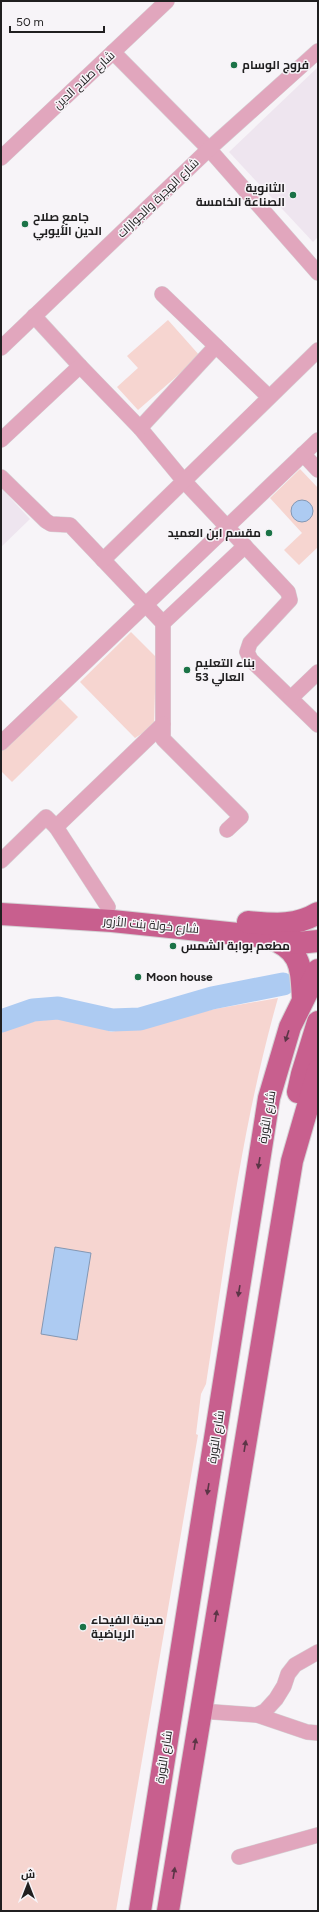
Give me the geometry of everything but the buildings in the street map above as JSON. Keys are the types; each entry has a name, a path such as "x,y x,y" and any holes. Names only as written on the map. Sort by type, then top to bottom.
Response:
{"main road":[{"name":"شارع خولة بنت الأزور","path":"1,903 108,908 274,924 284,933 300,967 303,977 303,1001"},
{"name":"شارع خولة بنت الأزور","path":"1,914 112,921 267,937 284,933 318,913"},
{"path":"284,933 317,943"},
{"name":"شارع الثورة","path":"140,1911 269,1098 290,1027 318,970"},
{"path":"168,1911 292,1161 298,1095 302,1074 318,1022"},
{"path":"292,1161 318,1071"}],"street":[{"name":"شارع صلاح الدين","path":"1,158 167,1"},
{"name":"شارع الهجرة والجوازات","path":"1,348 209,149 318,50"},
{"path":"113,52 209,149 315,265"},
{"path":"162,294 269,397"},
{"path":"34,316 140,428 183,480 288,592 290,600 250,643 247,652 251,660 318,725"},
{"path":"140,428 216,346"},
{"path":"103,560 183,480 318,350"},
{"path":"1,440 80,366"},
{"path":"1,744 318,440"},
{"path":"303,454 318,470"},
{"path":"1,477 46,521 51,524 70,525 163,623 163,739 241,817 227,830"},
{"path":"163,623 246,546"},
{"path":"291,698 318,672"},
{"path":"56,827 163,724"},
{"path":"1,861 46,817 56,827 108,908"},
{"path":"257,1715 265,1711 276,1699 284,1686 288,1674 296,1665 318,1652"},
{"path":"200,1712 257,1715 307,1732 318,1733"},
{"path":"239,1857 318,1835"}],"shaded area":[{"name":"الثانوية الصناعة الخامسة","path":"318,67 318,237 313,242 229,152"},
{"path":"168,320 200,356 138,410 117,387 138,368 127,356"},
{"path":"300,469 318,488 318,547 299,565 284,550 302,533 270,498"},
{"path":"1,488 30,519 1,547"},
{"path":"131,632 156,657 154,726 135,738 80,682"},
{"path":"57,696 78,717 12,782 1,771 1,751"},
{"name":"مدينة الفيحاء الرياضية","path":"278,998 254,1093 236,1190 206,1384 201,1394 196,1434 198,1435 116,1911 1,1911 1,1032 35,1021 57,1019 90,1022 111,1032 215,1009"}],"water":[{"path":"302,500 310,503 313,511 310,519 302,522 294,519 291,511 294,503"},
{"path":"55,1247 91,1253 77,1340 41,1334"}],"waterway":[{"path":"1,1021 33,1010 58,1008 112,1020 140,1019 212,998 283,984"}],"place":[{"name":"فروج الوسام","path":"234,65"},
{"name":"الثانوية الصناعة الخامسة","path":"293,195"},
{"name":"جامع صلاح الدين الأيوبي","path":"25,224"},
{"name":"مقسم ابن العميد","path":"269,533"},
{"name":"بناء التعليم العالي 53","path":"187,670"},
{"name":"مطعم بوابة الشمس","path":"173,946"},
{"name":"Moon house","path":"138,977"},
{"name":"مدينة الفيحاء الرياضية","path":"83,1627"}]}
